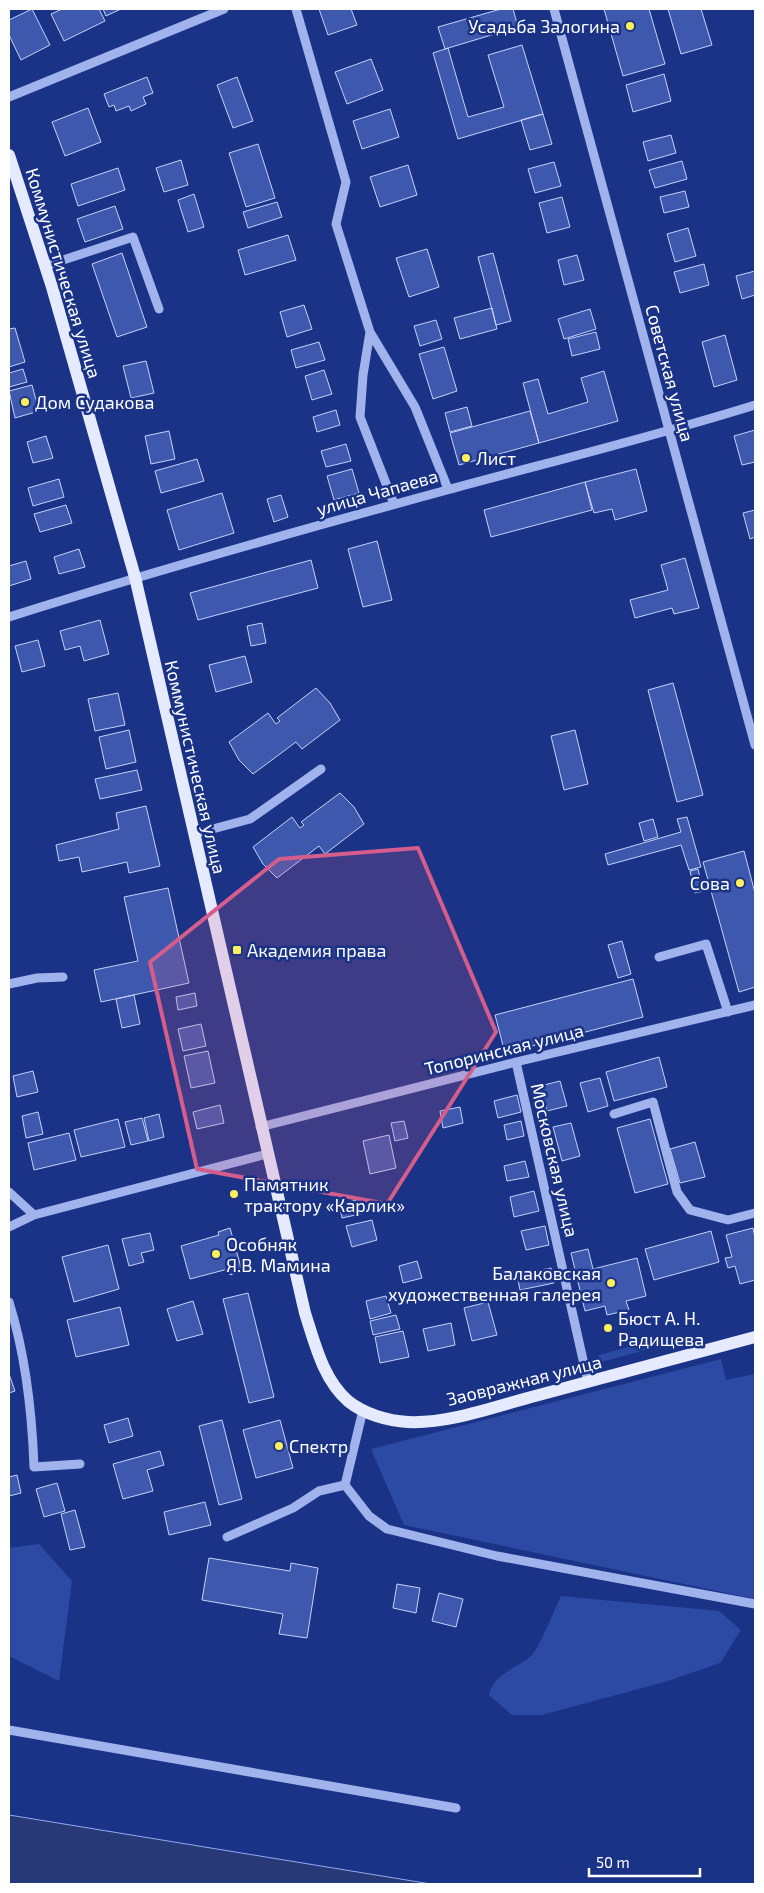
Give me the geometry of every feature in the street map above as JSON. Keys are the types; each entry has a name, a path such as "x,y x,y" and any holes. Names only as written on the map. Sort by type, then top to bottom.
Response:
{"main road":[{"name":"Коммунистическая улица","path":"9,155 45,266 135,577 260,1127 305,1314 327,1374 337,1389"},
{"name":"Заовражная улица","path":"337,1389 349,1401 363,1410 384,1419 410,1422 444,1419 755,1337"}],"street":[{"path":"9,97 224,9"},
{"path":"296,9 346,182 336,224 370,332 416,408 448,489"},
{"name":"Советская улица","path":"554,9 755,745"},
{"path":"45,266 133,237 159,308"},
{"path":"370,332 363,375 360,417 394,504"},
{"name":"улица Чапаева","path":"9,616 135,577 394,504 669,432 755,406"},
{"path":"194,834 250,819 321,769"},
{"path":"660,957 706,944 728,1012"},
{"path":"9,984 37,978 63,977"},
{"name":"Топоринская улица","path":"260,1127 516,1062 755,1005"},
{"name":"Московская улица","path":"516,1062 588,1382"},
{"path":"614,1114 653,1102 677,1192 690,1210 728,1220 755,1213"},
{"path":"9,1227 34,1215 267,1154"},
{"path":"9,1192 34,1215"},
{"path":"9,1302 28,1380 33,1416 34,1467 80,1464"},
{"path":"345,1485 363,1410"},
{"path":"227,1537 293,1508 319,1491 345,1485"},
{"path":"345,1485 369,1516 387,1529 497,1556 755,1604"},
{"path":"9,1730 456,1808"}],"highlighted area":[{"path":"418,848 496,1032 387,1204 197,1169 150,962 279,859"}],"shaded area":[{"path":"647,1342 651,1346 649,1349 601,1362 598,1361 599,1355"},
{"path":"721,1359 726,1380 755,1374 755,1599 404,1525 371,1449"},
{"path":"39,1544 72,1581 59,1681 9,1656 9,1548"},
{"path":"561,1596 719,1611 741,1630 720,1663 668,1681 542,1715 512,1715 489,1695 491,1688 506,1672 531,1656"},
{"path":"9,1815 431,1884 9,1884"}],"building":[{"path":"32,9 50,45 21,60 9,35 9,20"},
{"path":"62,9 99,9 105,21 64,41 51,14"},
{"path":"103,9 121,9 106,16"},
{"path":"319,9 351,9 357,25 328,35"},
{"path":"501,9 513,9 518,27 445,49 438,27"},
{"path":"604,9 649,9 665,64 623,76"},
{"path":"668,9 701,9 712,45 681,54"},
{"path":"522,45 543,114 458,139 433,53 448,48 468,117 504,107 488,55"},
{"path":"371,59 383,90 347,104 335,72"},
{"path":"664,74 671,101 633,112 626,85"},
{"path":"147,77 153,93 143,97 146,104 131,111 129,106 116,111 114,105 109,107 104,94"},
{"path":"237,77 253,121 233,128 217,85"},
{"path":"88,108 101,142 65,156 52,122"},
{"path":"390,109 399,137 362,149 353,121"},
{"path":"543,114 552,144 530,150 521,120"},
{"path":"671,135 676,153 648,161 643,142"},
{"path":"258,144 275,198 246,207 229,153"},
{"path":"181,160 188,185 164,192 156,168"},
{"path":"682,161 687,179 655,188 649,170"},
{"path":"554,162 561,186 535,193 528,169"},
{"path":"408,165 417,195 380,207 370,177"},
{"path":"118,168 125,190 78,206 71,184"},
{"path":"685,191 689,207 664,213 660,197"},
{"path":"194,194 204,227 188,232 178,200"},
{"path":"562,197 570,227 547,233 539,203"},
{"path":"277,202 282,217 248,228 243,212"},
{"path":"115,206 123,229 85,242 77,219"},
{"path":"688,228 696,256 675,262 667,234"},
{"path":"288,235 296,260 245,275 238,250"},
{"path":"427,249 439,287 409,297 396,258"},
{"path":"122,253 147,327 117,337 92,264"},
{"path":"493,253 511,321 496,325 478,257"},
{"path":"577,255 584,280 564,285 558,260"},
{"path":"704,264 709,285 680,293 674,272"},
{"path":"755,271 755,295 742,299 736,276"},
{"path":"304,305 312,329 287,337 280,312"},
{"path":"492,308 497,329 460,339 454,318"},
{"path":"590,309 596,329 564,339 558,319"},
{"path":"436,320 442,339 420,346 414,326"},
{"path":"15,328 25,362 9,367 9,329"},
{"path":"596,332 600,349 572,356 568,339"},
{"path":"725,335 737,380 714,387 702,342"},
{"path":"319,342 325,360 296,368 291,350"},
{"path":"444,347 457,391 433,399 419,354"},
{"path":"146,361 154,393 131,398 123,366"},
{"path":"23,369 27,382 9,387 9,373"},
{"path":"324,370 332,394 312,400 305,376"},
{"path":"604,371 618,421 539,443 523,383 538,379 548,414 588,402 581,378"},
{"path":"32,385 39,411 15,418 9,391"},
{"path":"467,407 472,426 450,432 445,413"},
{"path":"336,410 340,425 317,432 313,417"},
{"path":"530,411 539,443 459,465 450,433"},
{"path":"755,430 755,462 742,465 734,436"},
{"path":"169,431 175,459 151,464 145,436"},
{"path":"46,436 53,458 33,463 27,442"},
{"path":"346,444 351,461 326,467 321,451"},
{"path":"197,459 204,481 161,493 155,471"},
{"path":"352,469 359,493 334,500 327,476"},
{"path":"636,469 647,511 615,520 612,509 594,513 585,482"},
{"path":"59,479 64,497 33,506 28,488"},
{"path":"585,482 592,510 491,537 484,510"},
{"path":"222,493 234,533 179,550 167,510"},
{"path":"281,495 288,517 274,522 267,499"},
{"path":"66,505 72,523 40,532 34,514"},
{"path":"755,510 755,537 750,539 743,513"},
{"path":"377,541 392,600 363,607 348,549"},
{"path":"79,549 85,567 59,574 54,557"},
{"path":"685,558 699,608 674,614 672,608 635,618 630,600 668,590 661,565"},
{"path":"311,560 318,588 198,620 190,593"},
{"path":"26,561 31,579 9,586 9,566"},
{"path":"100,620 109,654 84,661 80,646 65,650 60,631"},
{"path":"262,623 266,643 251,646 247,626"},
{"path":"38,640 45,666 22,672 15,646"},
{"path":"245,656 252,682 216,692 209,665"},
{"path":"673,683 703,795 677,802 648,690"},
{"path":"316,688 330,703 340,720 302,749 296,742 253,774 239,760 229,742 268,713 276,724 280,721 277,718"},
{"path":"118,693 125,725 95,731 88,699"},
{"path":"129,730 136,762 106,769 99,737"},
{"path":"575,730 588,784 564,790 551,736"},
{"path":"137,770 142,790 100,799 95,779"},
{"path":"340,793 354,807 364,824 325,854 319,846 277,878 263,864 253,847 292,817 300,828 304,825 301,822"},
{"path":"146,806 160,866 129,873 127,862 82,872 79,857 59,861 56,845 119,829 116,813"},
{"path":"687,817 701,867 689,870 681,845 608,865 605,854 681,832 677,819"},
{"path":"653,819 658,837 644,841 639,823"},
{"path":"744,851 755,893 755,987 739,992 703,862"},
{"path":"698,869 703,891 695,893 690,871"},
{"path":"168,888 189,983 101,1002 94,970 138,961 124,897"},
{"path":"622,941 631,974 618,978 608,945"},
{"path":"633,979 643,1017 505,1053 495,1015"},
{"path":"195,993 197,1006 178,1010 176,997"},
{"path":"134,995 140,1024 122,1028 116,999"},
{"path":"201,1024 206,1046 183,1051 178,1029"},
{"path":"208,1051 215,1083 191,1088 184,1056"},
{"path":"659,1057 667,1087 614,1101 606,1072"},
{"path":"33,1071 38,1092 17,1097 13,1076"},
{"path":"600,1078 608,1106 588,1112 580,1083"},
{"path":"560,1081 567,1106 547,1111 540,1086"},
{"path":"517,1095 521,1112 498,1118 494,1101"},
{"path":"220,1105 224,1123 197,1129 193,1112"},
{"path":"460,1107 463,1123 443,1128 440,1111"},
{"path":"38,1112 43,1134 26,1138 22,1116"},
{"path":"159,1114 164,1137 149,1141 144,1118"},
{"path":"142,1118 148,1141 131,1145 125,1122"},
{"path":"118,1119 125,1147 81,1157 74,1130"},
{"path":"650,1119 668,1184 635,1193 617,1128"},
{"path":"404,1121 408,1138 395,1141 391,1123"},
{"path":"521,1121 524,1136 507,1140 504,1125"},
{"path":"571,1123 580,1156 562,1161 553,1127"},
{"path":"69,1133 76,1160 34,1170 28,1143"},
{"path":"389,1135 396,1168 370,1174 363,1141"},
{"path":"695,1142 705,1177 680,1183 670,1149"},
{"path":"525,1161 529,1177 507,1181 504,1166"},
{"path":"534,1191 539,1211 514,1217 510,1197"},
{"path":"362,1199 365,1213 342,1218 339,1204"},
{"path":"372,1220 377,1240 352,1247 346,1226"},
{"path":"545,1226 549,1245 526,1250 521,1231"},
{"path":"230,1228 242,1271 230,1275 228,1269 190,1279 181,1246 219,1235 218,1232"},
{"path":"753,1228 755,1238 755,1280 740,1284 735,1266 728,1268 725,1258 732,1257 726,1235"},
{"path":"711,1231 719,1262 654,1280 645,1249"},
{"path":"150,1233 154,1250 141,1253 144,1262 129,1266 122,1239"},
{"path":"108,1245 119,1289 74,1302 62,1257"},
{"name":"Балаковская художественная галерея","path":"588,1249 593,1269 637,1258 646,1296 626,1301 629,1310 607,1315 605,1306 585,1311 571,1253"},
{"path":"417,1261 422,1278 403,1283 399,1266"},
{"path":"551,1268 554,1283 520,1290 517,1275"},
{"path":"248,1293 274,1397 249,1403 223,1299"},
{"path":"386,1296 391,1313 370,1319 366,1301"},
{"path":"193,1301 203,1334 177,1341 167,1309"},
{"path":"488,1302 497,1335 472,1341 464,1308"},
{"path":"120,1307 129,1345 76,1357 67,1320"},
{"path":"396,1315 400,1329 373,1335 370,1321"},
{"path":"451,1323 455,1345 428,1351 423,1329"},
{"path":"403,1331 409,1357 380,1363 375,1337"},
{"path":"9,1374 15,1391 9,1393"},
{"path":"128,1418 133,1436 109,1443 104,1425"},
{"path":"222,1420 242,1499 219,1505 199,1426"},
{"path":"280,1420 293,1468 256,1478 243,1430"},
{"path":"160,1451 164,1465 147,1470 153,1491 123,1499 113,1464"},
{"path":"17,1475 21,1493 9,1496 9,1477"},
{"path":"57,1483 65,1511 44,1517 36,1489"},
{"path":"205,1502 211,1525 169,1535 164,1512"},
{"path":"75,1510 85,1547 70,1550 61,1514"},
{"path":"209,1558 290,1571 291,1563 318,1568 307,1638 279,1634 283,1614 202,1600"},
{"path":"397,1584 420,1588 416,1613 393,1608"},
{"path":"439,1593 463,1599 456,1627 432,1621"}],"place":[{"name":"Усадьба Залогина","path":"630,26"},
{"name":"Дом Судакова","path":"25,402"},
{"name":"Лист","path":"466,458"},
{"name":"Сова","path":"740,883"},
{"name":"Академия права","path":"237,950"},
{"name":"Памятник трактору «Карлик»","path":"234,1194"},
{"name":"Особняк Я.В. Мамина","path":"216,1254"},
{"name":"Балаковская художественная галерея","path":"611,1283"},
{"name":"Бюст А. Н. Радищева","path":"608,1328"},
{"name":"Спектр","path":"279,1446"}]}
